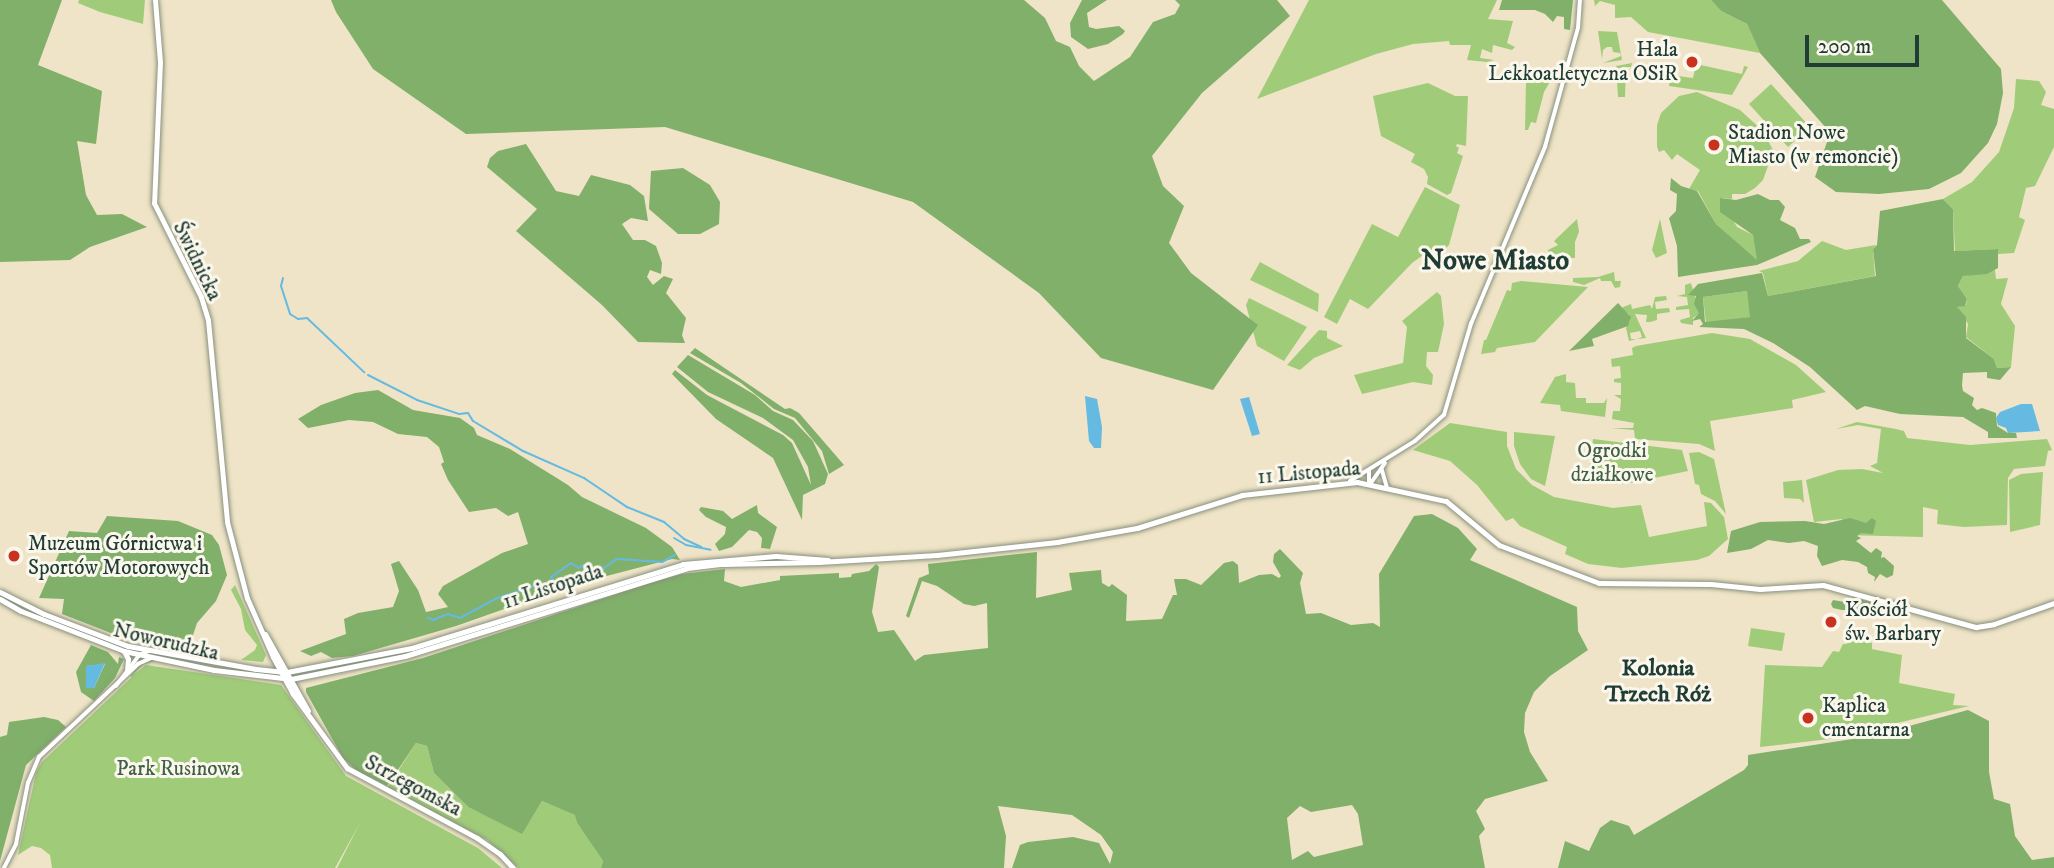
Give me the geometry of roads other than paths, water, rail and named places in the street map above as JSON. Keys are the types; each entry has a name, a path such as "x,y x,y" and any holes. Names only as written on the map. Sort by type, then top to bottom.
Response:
{"main road":[{"name":"Świdnicka","path":"155,0 160,62 154,203 201,297 208,320 229,533 241,582 254,617 272,657 284,671"},
{"name":"11 Listopada","path":"288,679 405,656 683,569 722,564 959,554 1087,537 1150,524 1242,495 1349,482 1370,483 1446,501 1502,547 1604,584 1711,584 1760,589 1823,585 1976,627 1994,624 2054,603"},
{"name":"11 Listopada","path":"284,671 412,648 683,564 775,556 832,561"},
{"name":"Noworudzka","path":"0,592 64,623 150,654 288,679"},
{"name":"Noworudzka","path":"0,599 21,611 124,652 284,671"},
{"name":"Świdnicka","path":"254,617 288,679"},
{"path":"124,652 128,659 127,670"},
{"path":"264,670 272,657"},
{"path":"297,688 303,678"},
{"name":"Strzegomska","path":"288,679 297,688 312,718"},
{"name":"Strzegomska","path":"288,679 312,718 354,773 477,838 500,854 513,868"}],"street":[{"path":"1349,482 1386,461 1434,427 1447,409 1471,324 1545,147 1578,28 1580,0"},
{"path":"1370,483 1386,461"},
{"path":"1382,467 1381,476 1387,487"},
{"path":"1369,470 1370,483"},
{"path":"135,648 139,655 138,664"},
{"path":"4,868 16,844 28,783 39,757 150,654"},
{"path":"116,686 139,655"}],"water":[{"path":"1085,396 1097,399 1102,427 1101,448 1094,448 1089,441"},
{"path":"1249,397 1260,434 1252,436 1240,399"},
{"path":"2021,404 2032,404 2040,431 2008,433 2006,428 1998,425 1996,418 2000,412"},
{"path":"105,663 94,688 86,688 86,666"}],"waterway":[{"path":"283,278 281,286 290,314 298,319 307,318 364,372"},
{"path":"368,375 417,400 459,414 468,413 473,421 523,451 584,478 627,507 664,522 684,539 701,547"},
{"path":"674,538 686,545 711,550"},
{"path":"428,618 433,620 448,614 460,618 497,598 541,584 551,585 554,582 551,577 571,563 579,568 583,565 601,570 617,559 662,562 675,555"}],"place":[{"name":"Hala Lekkoatletyczna OSiR","path":"1692,62"},
{"name":"Stadion Nowe Miasto (w remoncie)","path":"1714,145"},
{"name":"Muzeum Górnictwa i Sportów Motorowych","path":"14,556"},
{"name":"Kościół św. Barbary","path":"1831,622"},
{"name":"Kaplica cmentarna","path":"1808,718"}],"district":[{"name":"Nowe Miasto","path":"1495,261"},
{"name":"Kolonia Trzech Róż","path":"1658,682"}],"park label":[{"name":"Ogrodki działkowe","path":"1612,463"},
{"name":"Park Rusinowa","path":"178,769"}]}
